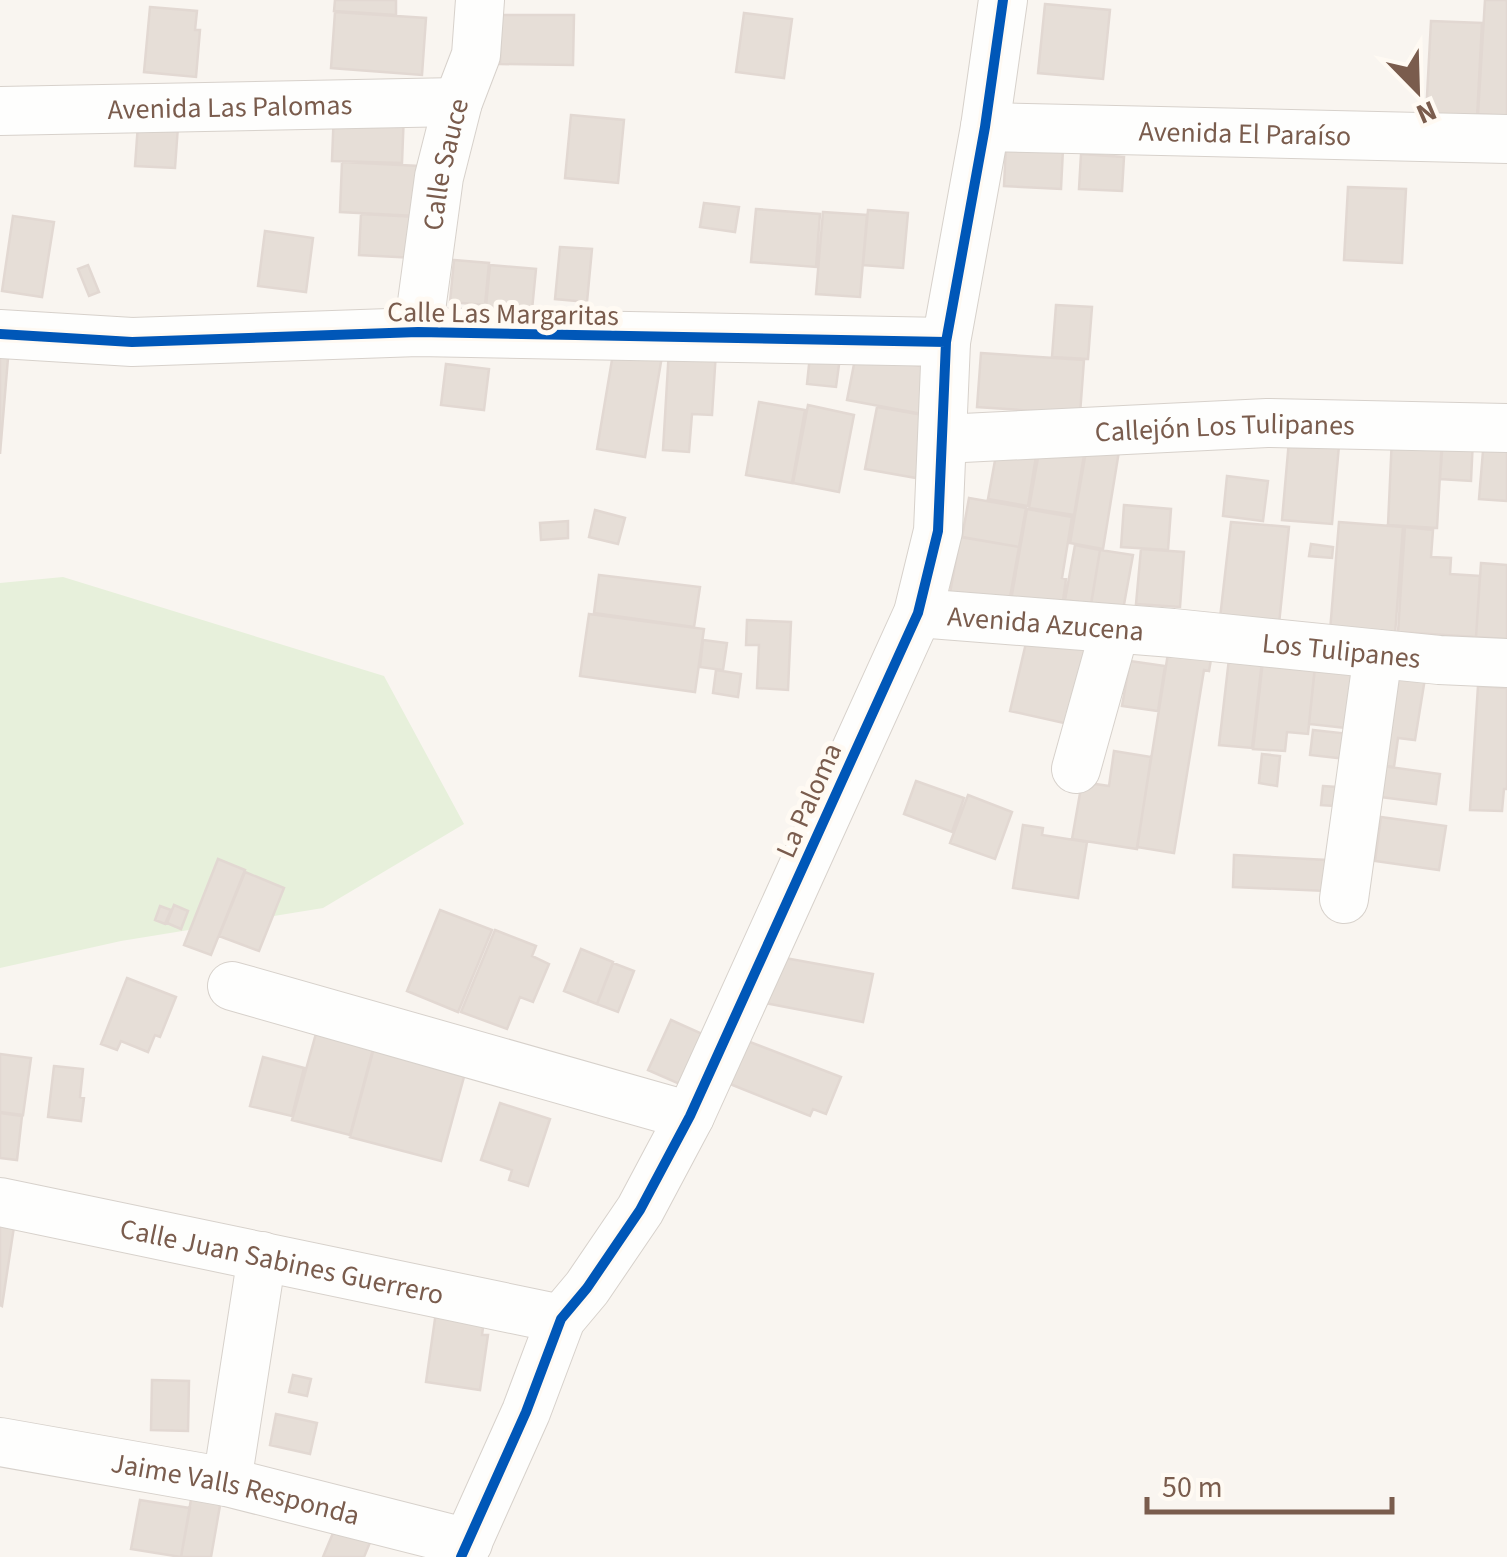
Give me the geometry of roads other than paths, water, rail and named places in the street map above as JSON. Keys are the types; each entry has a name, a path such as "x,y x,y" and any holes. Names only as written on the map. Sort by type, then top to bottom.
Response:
{"street":[{"name":"Calle Sauce","path":"418,332 439,176 458,102 476,55 480,0"},
{"name":"La Paloma","path":"465,1550 526,1412 560,1319 640,1210 690,1116 918,613 938,531 946,342 1004,0"},
{"name":"Avenida Las Palomas","path":"0,111 458,102"},
{"name":"Avenida El Paraíso","path":"985,127 1507,139"},
{"name":"Calle Las Margaritas","path":"0,334 132,342 418,332 946,342"},
{"name":"Callejón Los Tulipanes","path":"943,439 1267,423 1507,428"},
{"name":"Avenida Azucena","path":"918,613 1174,633"},
{"path":"1076,769 1115,629"},
{"name":"Los Tulipanes","path":"1174,633 1439,660 1507,662"},
{"path":"1344,899 1378,654"},
{"path":"232,986 690,1116"},
{"name":"Calle Juan Sabines Guerrero","path":"0,1202 560,1319"},
{"path":"227,1482 262,1256"},
{"name":"Jaime Valls Responda","path":"0,1442 227,1482 465,1550"}]}
